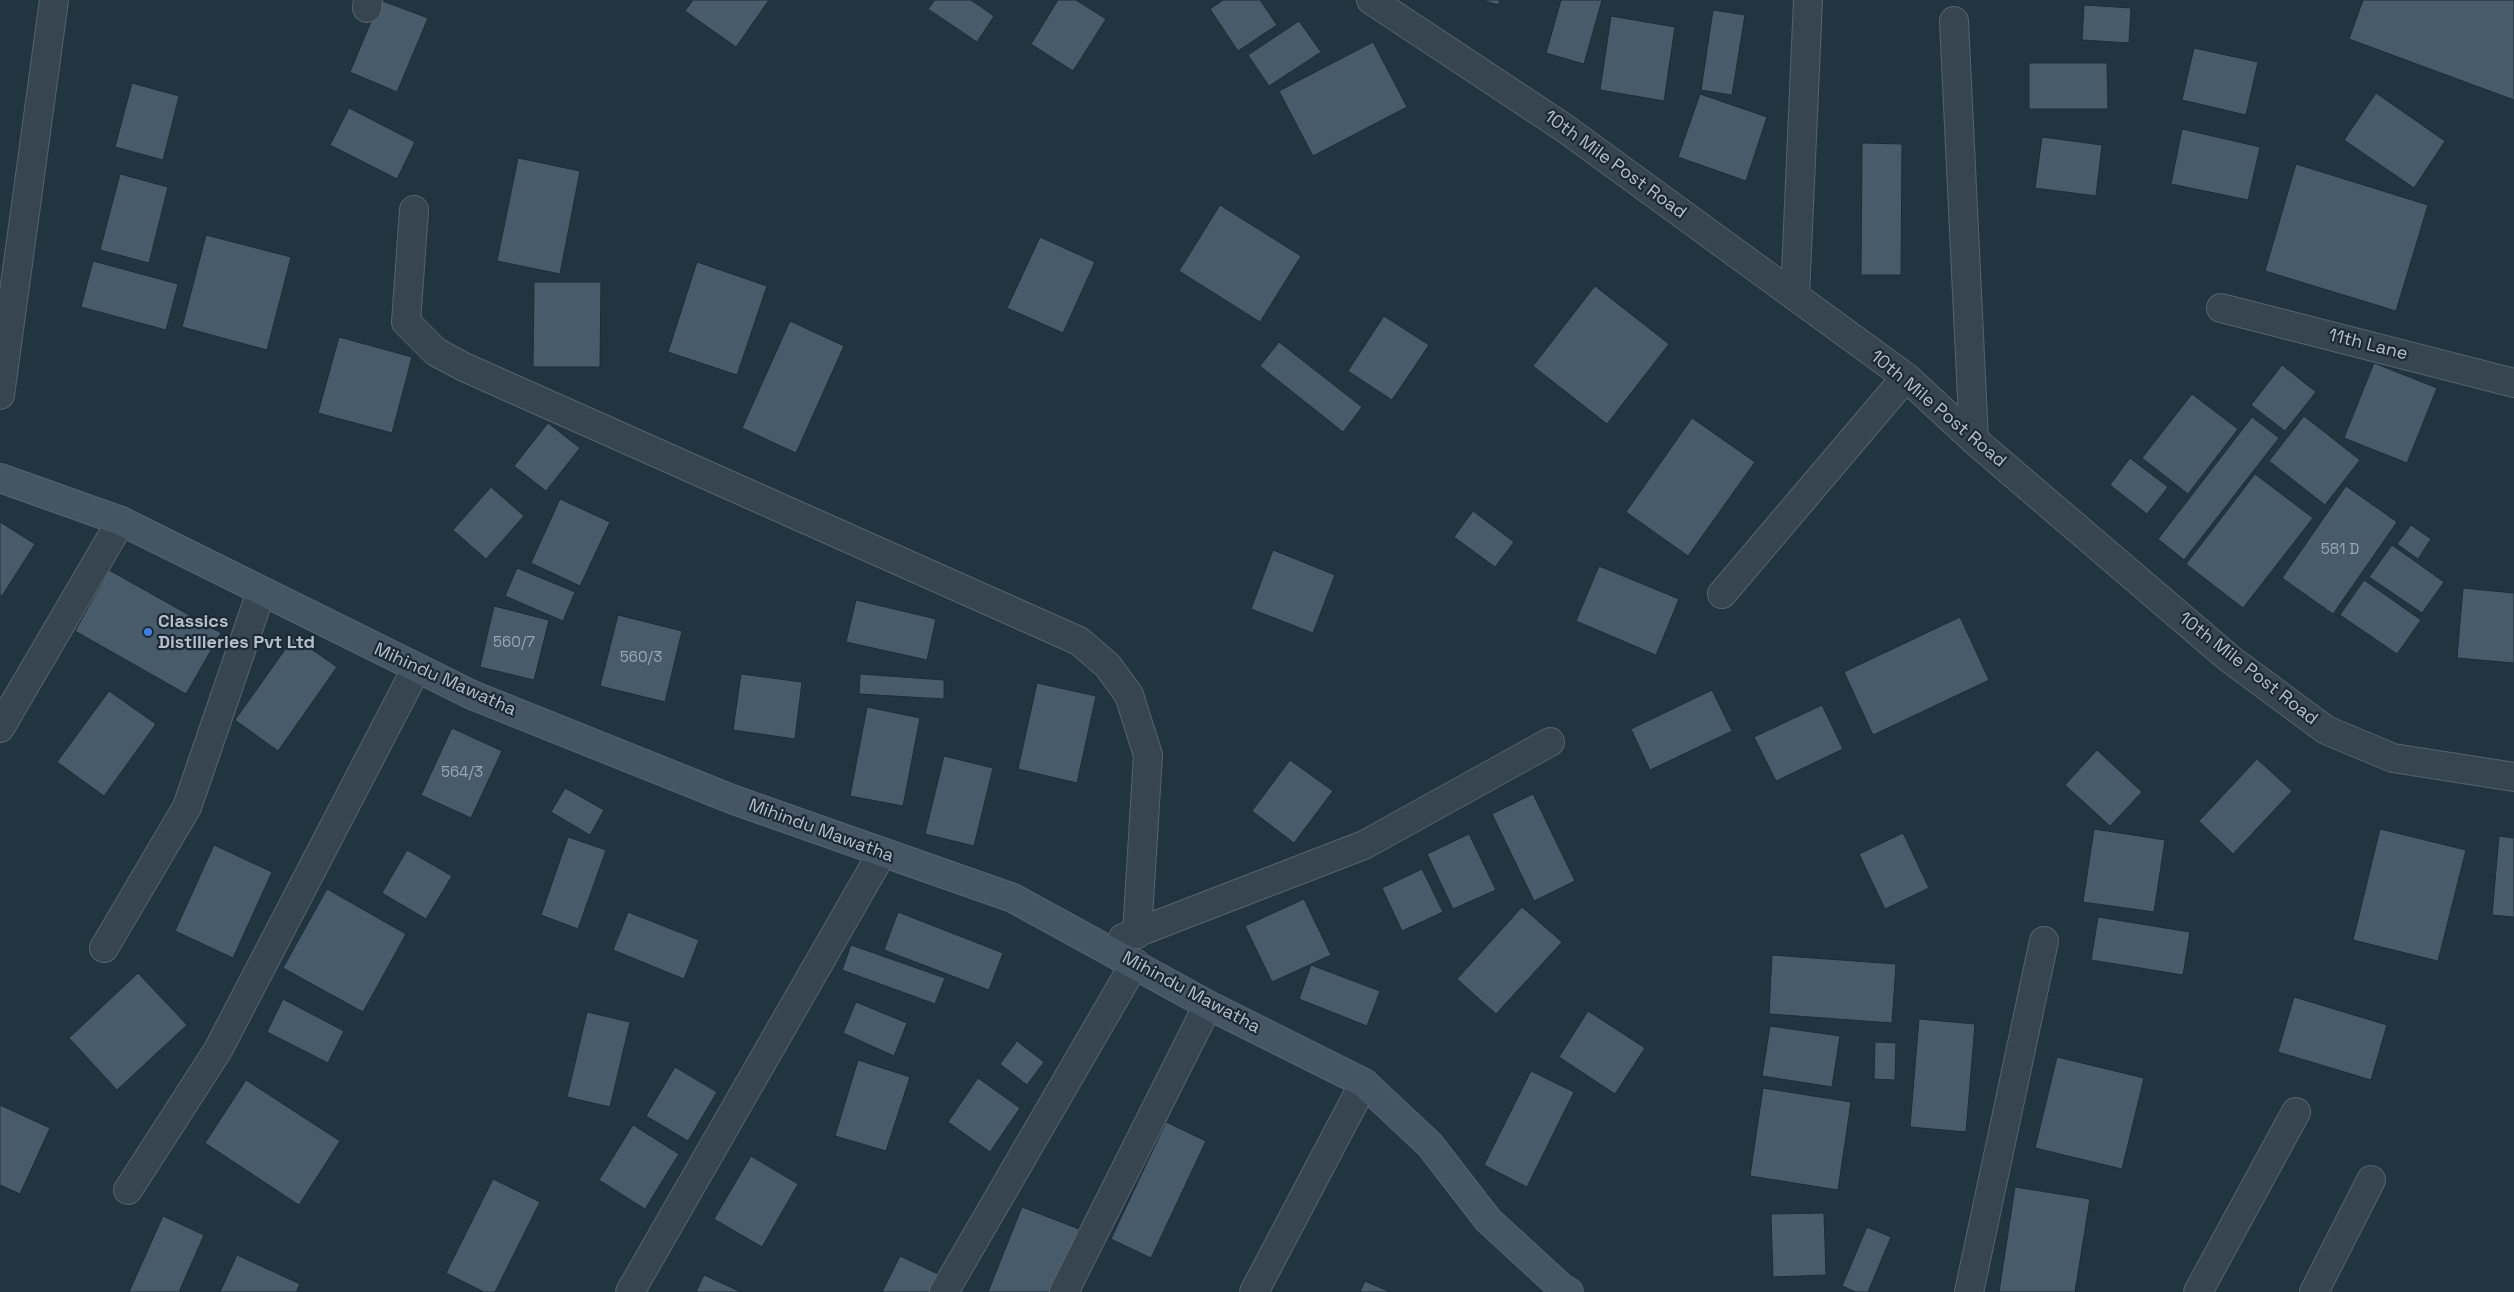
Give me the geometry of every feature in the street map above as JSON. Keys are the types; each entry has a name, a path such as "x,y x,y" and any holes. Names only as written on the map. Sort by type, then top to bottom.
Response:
{"street":[{"path":"0,395 54,0"},
{"name":"10th Mile Post Road","path":"1371,0 1563,127 1906,377 1974,440 2230,659 2326,730 2393,758 2514,777"},
{"path":"1795,296 1808,0"},
{"path":"1954,21 1974,440"},
{"path":"414,210 406,322 436,352 464,367 1079,642 1108,666 1129,695 1148,755 1137,934"},
{"name":"11th Lane","path":"2221,308 2514,383"},
{"path":"1722,594 1906,377"},
{"name":"Mihindu Mawatha","path":"0,478 121,521 416,669 472,695 734,800 1013,898 1102,945 1208,1006 1364,1083 1430,1144 1488,1220 1562,1288 1569,1292"},
{"path":"0,728 121,521"},
{"path":"104,948 187,807 261,592"},
{"path":"128,1190 218,1050 416,669"},
{"path":"1102,945 1137,934 1364,845 1550,742"},
{"path":"630,1292 882,853"},
{"path":"1969,1292 2044,941"},
{"path":"944,1292 1134,963"},
{"path":"1064,1292 1208,1006"},
{"path":"1254,1292 1364,1083"},
{"path":"2198,1292 2296,1112"},
{"path":"2314,1292 2371,1180"}],"building":[{"path":"380,0 428,18 397,92 350,72"},
{"path":"693,0 769,0 736,47 685,11"},
{"path":"935,0 971,0 994,16 977,42 928,9"},
{"path":"1058,0 1076,0 1106,19 1073,71 1031,44"},
{"path":"1223,0 1260,0 1277,25 1238,51 1210,9"},
{"path":"1482,0 1500,0 1498,5"},
{"path":"1561,0 1602,0 1584,64 1546,53"},
{"path":"2363,0 2514,0 2514,100 2349,39"},
{"path":"2084,5 2131,8 2129,43 2082,40"},
{"path":"1713,10 1745,15 1732,95 1701,90"},
{"path":"1611,16 1675,27 1664,101 1600,90"},
{"path":"1299,21 1321,52 1269,86 1248,55"},
{"path":"1373,42 1407,107 1313,156 1279,91"},
{"path":"2194,48 2258,62 2246,115 2182,100"},
{"path":"2029,63 2107,63 2108,109 2029,109"},
{"path":"132,83 179,96 163,160 115,147"},
{"path":"2376,93 2445,141 2414,188 2344,140"},
{"path":"1700,94 1767,117 1746,181 1678,157"},
{"path":"349,108 415,142 397,179 330,145"},
{"path":"2182,129 2260,147 2248,200 2171,184"},
{"path":"2042,137 2102,145 2096,196 2035,188"},
{"path":"1862,143 1902,144 1901,275 1861,275"},
{"path":"518,158 580,171 560,274 497,261"},
{"path":"2296,164 2428,205 2396,311 2265,271"},
{"path":"120,174 168,187 149,263 100,250"},
{"path":"1220,205 1301,256 1260,322 1179,271"},
{"path":"206,235 291,257 267,350 182,327"},
{"path":"1040,237 1095,262 1063,333 1007,308"},
{"path":"93,261 178,284 166,330 81,307"},
{"path":"697,262 767,286 737,375 668,352"},
{"path":"534,282 601,282 600,367 533,367"},
{"path":"1595,286 1669,344 1607,424 1533,366"},
{"path":"1384,316 1429,345 1392,400 1348,371"},
{"path":"790,321 844,346 796,453 742,428"},
{"path":"339,337 412,357 392,433 318,413"},
{"path":"1279,342 1362,407 1343,432 1260,366"},
{"path":"2374,363 2437,388 2407,463 2344,438"},
{"path":"2282,365 2316,392 2285,431 2251,405"},
{"path":"2192,394 2238,429 2188,494 2142,458"},
{"path":"2304,416 2360,460 2325,505 2269,461"},
{"path":"2252,417 2279,438 2184,560 2158,539"},
{"path":"1692,418 1755,462 1688,556 1626,512"},
{"path":"548,423 580,448 546,491 514,466"},
{"path":"2130,458 2168,487 2147,514 2110,485"},
{"path":"2255,474 2313,518 2243,608 2186,564"},
{"path":"2346,486 2397,522 2333,614 2282,578"},
{"path":"491,487 524,516 486,559 453,530"},
{"path":"560,499 610,522 580,586 531,563"},
{"path":"1473,511 1514,542 1495,567 1454,537"},
{"path":"0,522 35,544 2,596 0,595"},
{"path":"2411,525 2431,539 2418,559 2397,544"},
{"path":"2392,545 2444,582 2422,613 2369,577"},
{"path":"1273,550 1335,575 1313,633 1251,609"},
{"path":"1599,566 1679,599 1656,655 1576,621"},
{"path":"517,568 575,592 563,621 505,596"},
{"name":"Classics Distilleries Pvt Ltd","path":"109,570 221,633 186,694 75,631"},
{"path":"2364,580 2421,620 2397,654 2340,615"},
{"path":"2463,588 2514,593 2514,663 2457,658"},
{"path":"856,600 936,619 927,660 846,642"},
{"path":"494,606 549,620 534,680 480,667"},
{"path":"618,615 682,631 665,702 600,686"},
{"path":"1960,617 1989,680 1873,735 1844,672"},
{"path":"294,637 337,667 278,751 235,720"},
{"path":"741,674 802,682 795,739 733,730"},
{"path":"860,674 944,680 944,699 859,694"},
{"path":"1037,683 1096,696 1077,783 1018,769"},
{"path":"1712,690 1732,731 1650,770 1631,729"},
{"path":"109,691 156,724 104,796 57,762"},
{"path":"1822,705 1843,749 1776,781 1754,737"},
{"path":"867,707 920,718 903,806 850,796"},
{"path":"452,728 502,751 471,818 421,795"},
{"path":"2097,750 2142,792 2110,826 2065,785"},
{"path":"944,756 993,768 974,846 925,834"},
{"path":"2257,759 2292,791 2233,854 2199,821"},
{"path":"1290,760 1333,791 1294,843 1252,811"},
{"path":"565,788 604,810 590,835 551,812"},
{"path":"1533,794 1575,881 1534,901 1492,814"},
{"path":"2094,829 2165,840 2154,912 2083,902"},
{"path":"2380,829 2466,850 2438,961 2353,940"},
{"path":"1903,833 1929,888 1885,909 1859,854"},
{"path":"1469,834 1496,890 1453,909 1427,854"},
{"path":"2499,836 2514,838 2514,917 2492,915"},
{"path":"568,837 606,850 578,929 541,915"},
{"path":"214,845 272,872 233,958 175,931"},
{"path":"407,850 452,876 426,919 382,893"},
{"path":"1422,869 1443,912 1402,931 1382,888"},
{"path":"327,889 406,934 363,1012 283,968"},
{"path":"1304,899 1331,955 1272,982 1245,926"},
{"path":"1522,907 1562,942 1496,1014 1457,979"},
{"path":"628,912 699,940 684,979 613,950"},
{"path":"898,912 1003,953 989,990 884,950"},
{"path":"2098,917 2190,932 2183,975 2091,960"},
{"path":"851,945 945,978 935,1004 842,970"},
{"path":"1772,955 1896,964 1892,1023 1769,1014"},
{"path":"1311,965 1380,991 1367,1026 1299,999"},
{"path":"138,973 187,1025 117,1090 69,1038"},
{"path":"2294,997 2387,1025 2371,1080 2278,1052"},
{"path":"283,999 344,1031 328,1063 267,1032"},
{"path":"856,1002 907,1023 894,1056 843,1033"},
{"path":"1588,1011 1645,1048 1615,1094 1559,1057"},
{"path":"587,1012 630,1022 610,1107 567,1097"},
{"path":"1919,1019 1975,1024 1966,1132 1910,1127"},
{"path":"1770,1026 1840,1036 1832,1087 1762,1076"},
{"path":"1017,1041 1044,1062 1027,1085 1000,1064"},
{"path":"1875,1042 1896,1043 1895,1080 1874,1079"},
{"path":"2057,1057 2144,1078 2122,1169 2035,1148"},
{"path":"858,1060 910,1077 886,1151 835,1136"},
{"path":"675,1067 717,1092 688,1141 646,1116"},
{"path":"1531,1071 1574,1092 1527,1187 1484,1165"},
{"path":"978,1078 1020,1108 990,1152 948,1122"},
{"path":"246,1080 340,1141 299,1205 205,1143"},
{"path":"1763,1088 1851,1102 1838,1190 1750,1176"},
{"path":"0,1105 50,1128 20,1194 0,1185"},
{"path":"1166,1122 1206,1141 1151,1258 1111,1239"},
{"path":"633,1125 679,1154 645,1209 599,1180"},
{"path":"751,1156 798,1184 762,1247 714,1219"},
{"path":"493,1179 540,1202 495,1292 484,1292 446,1273"},
{"path":"2015,1187 2090,1199 2075,1292 1999,1292"},
{"path":"1022,1207 1079,1229 1055,1292 988,1292"},
{"path":"1824,1213 1826,1275 1773,1277 1771,1214"},
{"path":"163,1216 204,1235 179,1292 129,1292"},
{"path":"1867,1227 1891,1237 1868,1292 1856,1292 1842,1286"},
{"path":"237,1255 300,1284 296,1292 220,1292"},
{"path":"900,1256 938,1274 930,1292 882,1292"},
{"path":"704,1275 741,1292 696,1292"},
{"path":"1365,1281 1390,1292 1360,1292"}],"place":[{"name":"Classics Distilleries Pvt Ltd","path":"148,632"}]}
